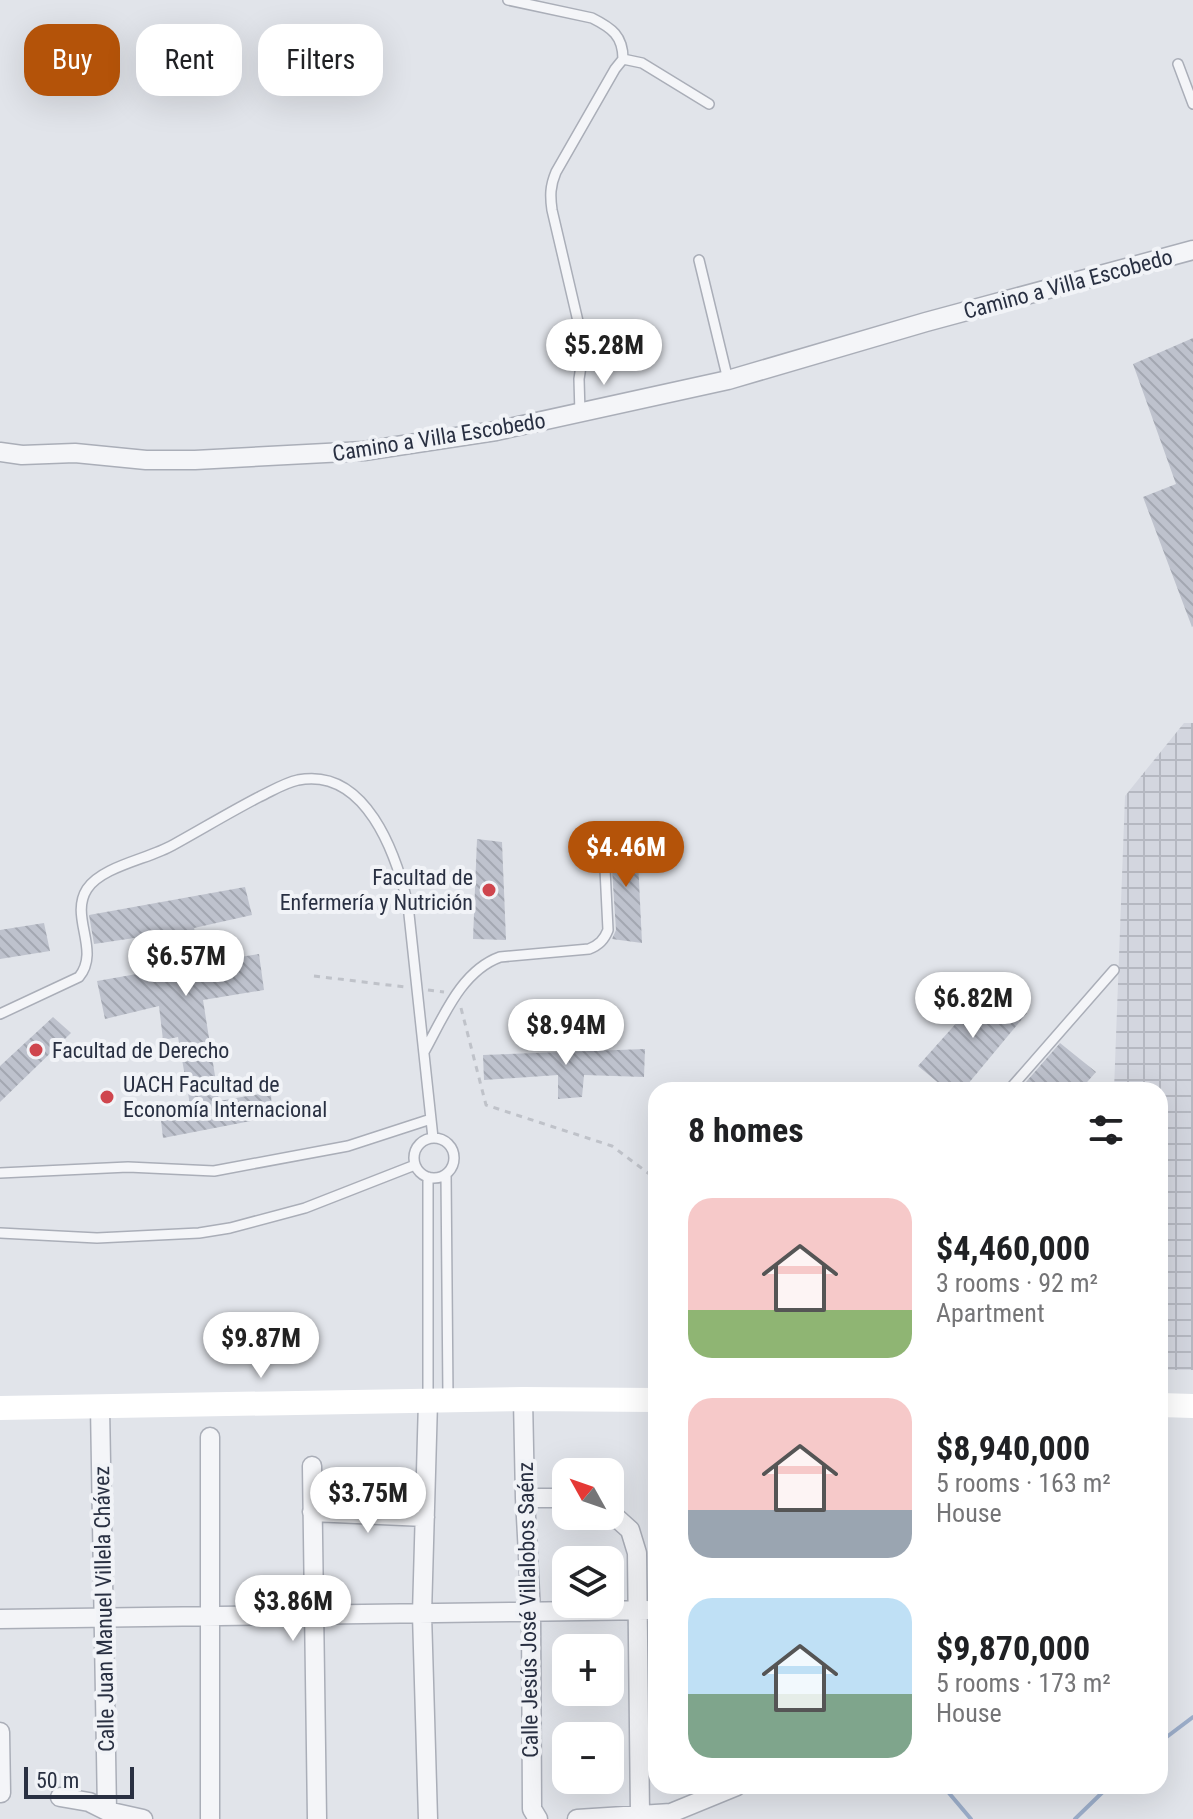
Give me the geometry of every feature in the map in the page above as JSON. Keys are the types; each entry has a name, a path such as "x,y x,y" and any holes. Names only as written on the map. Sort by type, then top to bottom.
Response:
{"street":[{"name":"Camino a Villa Escobedo","path":"0,452 195,460 364,451 496,431 728,380 926,322 1193,250"},
{"path":"0,1408 523,1399 648,1400"},
{"name":"Calle Jesús José Villalobos Saénz","path":"523,1399 531,1612 532,1809 538,1819"},
{"path":"428,1819 422,1614 425,1517 438,1401"},
{"path":"1168,1405 1193,1406"},
{"name":"Calle Juan Manuel Villela Chávez","path":"96,1810 103,1618 100,1406"},
{"path":"210,1437 210,1819"},
{"path":"312,1466 317,1819"},
{"path":"525,1498 552,1498"},
{"path":"312,1512 425,1517"},
{"path":"624,1525 630,1530 636,1547 647,1610 640,1815"},
{"path":"0,1619 647,1610"},
{"path":"0,1732 1,1793"},
{"path":"577,1819 671,1813 717,1794"},
{"path":"60,1797 96,1810 143,1819"}],"lane":[{"path":"508,0 592,18 619,38 623,47 623,59 563,157 551,184 552,210 584,347 579,379 580,414"},
{"path":"623,59 642,63 709,104"},
{"path":"1178,64 1193,104"},
{"path":"699,260 728,380"},
{"path":"0,1014 79,977 83,972 88,952 82,901 96,879 160,852 285,784 310,779 327,780 341,786 364,805 380,827 401,873 408,905 433,1138"},
{"path":"424,1052 457,994 484,965 500,957 589,949 604,939 608,930 605,869"},
{"path":"1016,1082 1114,970"},
{"path":"0,1173 128,1167 214,1171 348,1146 431,1119"},
{"path":"433,1138 445,1141 453,1151 453,1163 441,1177 428,1177 415,1165 417,1147 433,1138"},
{"path":"0,1233 97,1238 199,1233 230,1228 305,1208 415,1165"},
{"path":"438,1401 446,1174"},
{"path":"428,1177 438,1401"}],"path":[{"path":"314,976 457,994 486,1105 612,1146 648,1173"}],"shaded area":[{"path":"1184,723 1193,723 1193,1370 1168,1370 1168,1082 1114,1082 1125,796"}],"building":[{"path":"1193,338 1192,627 1143,497 1176,484 1133,364"},
{"path":"609,837 637,840 642,943 612,939 616,930"},
{"name":"Facultad de Enfermería y Nutrición","path":"477,839 502,842 506,940 473,939"},
{"path":"245,887 252,915 194,928 197,940 181,946 188,965 259,954 264,990 203,1000 219,1101 271,1092 272,1117 163,1138 160,1112 191,1110 178,1037 163,1040 159,1006 105,1019 97,981 171,968 168,933 94,944 89,915"},
{"path":"44,923 50,951 0,959 0,930"},
{"path":"993,982 1027,1013 970,1082 937,1082 918,1066"},
{"name":"Facultad de Derecho","path":"53,1017 71,1033 0,1102 0,1066"},
{"path":"1060,1043 1096,1072 1087,1082 1026,1082"},
{"path":"645,1049 644,1077 584,1075 582,1097 558,1099 558,1075 484,1080 483,1055"}],"waterway":[{"path":"1168,1736 1193,1717"},
{"path":"950,1794 971,1819"},
{"path":"1075,1819 1101,1794"}],"place":[{"name":"Facultad de Enfermería y Nutrición","path":"489,890"},
{"name":"Facultad de Derecho","path":"36,1050"},
{"name":"UACH Facultad de Economía Internacional","path":"107,1097"}]}
